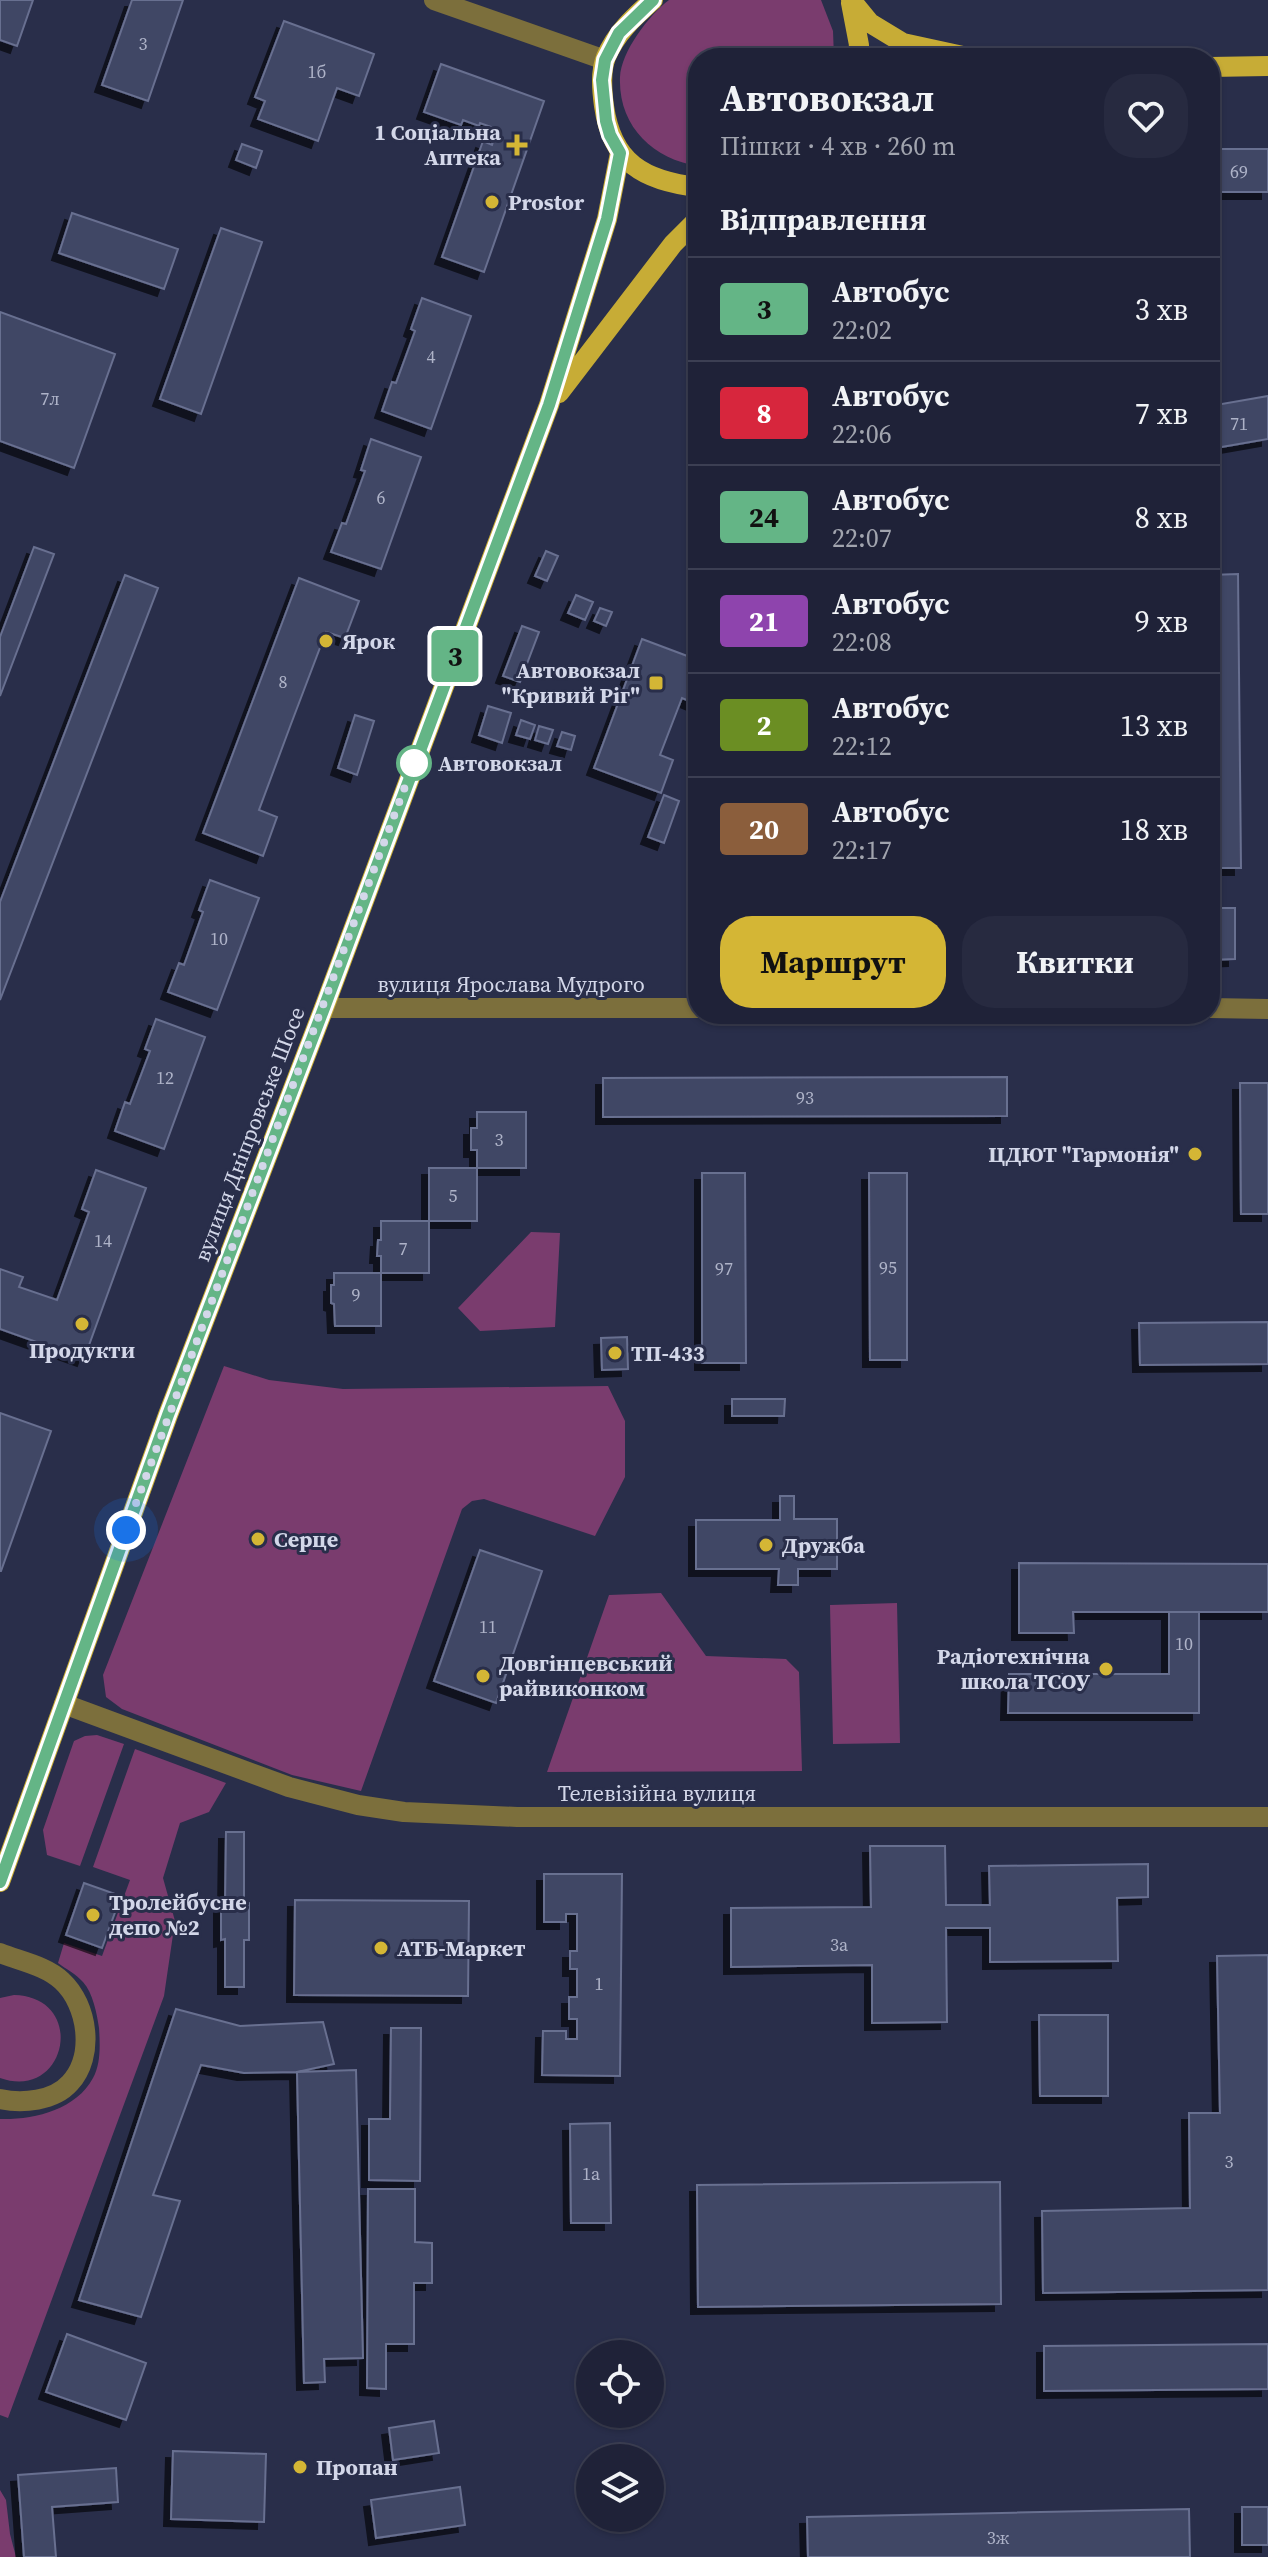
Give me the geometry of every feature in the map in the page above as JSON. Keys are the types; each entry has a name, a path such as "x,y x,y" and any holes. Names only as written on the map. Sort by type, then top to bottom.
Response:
{"main road":[{"path":"653,0 619,33 605,60 602,80 606,121 620,153 637,168 658,179 688,185"},
{"path":"851,0 859,48"},
{"path":"851,0 870,23 903,43 926,48"},
{"path":"1220,67 1268,66"},
{"path":"549,405 607,219 620,153"},
{"path":"549,405 673,244 688,229"},
{"name":"вулиця Дніпровське Шосе","path":"0,1882 168,1415 549,405"}],"street":[{"path":"434,0 605,60"},
{"name":"вулиця Ярослава Мудрого","path":"324,1008 688,1008"},
{"path":"1220,1008 1268,1009"},
{"name":"Телевізійна вулиця","path":"64,1704 289,1787 358,1805 404,1812 517,1817 1268,1817"},
{"path":"0,1953 51,1972 61,1979 79,2003 85,2032 80,2069 60,2092 30,2101 0,2099"}],"shaded area":[{"path":"669,0 821,0 833,31 834,48 688,48 688,164 667,156 641,137 625,111 621,95 620,77 625,57 653,15"},
{"path":"531,1232 560,1233 555,1327 480,1331 458,1308"},
{"path":"224,1366 269,1380 343,1389 608,1386 625,1421 625,1477 595,1536 484,1499 472,1501 462,1509 361,1791 292,1775 122,1709 106,1697 103,1675"},
{"path":"661,1593 706,1656 786,1659 799,1672 802,1771 547,1772 609,1595"},
{"path":"897,1603 900,1743 833,1744 830,1605"},
{"path":"97,1735 124,1744 80,1866 47,1855 43,1830 74,1741"},
{"path":"135,1749 226,1783 209,1812 180,1823 163,1878 175,1921 164,1996 8,2418 0,2415 0,2119 26,2118 65,2105 85,2089 96,2072 99,2034 92,1998 80,1979 58,1963 64,1943 102,1956 130,1880 93,1867"},
{"path":"14,1995 37,2000 52,2012 60,2028 60,2046 53,2063 41,2075 23,2081 0,2078 0,1998"},
{"path":"0,2490 6,2500 16,2557 0,2557"}],"building":[{"path":"0,0 33,0 17,46 0,40"},
{"path":"132,0 183,0 148,101 102,85"},
{"path":"284,21 374,54 359,96 337,88 318,141 258,119 265,101 255,97"},
{"path":"441,64 544,101 484,272 442,257 483,141 492,145 497,129 463,120 461,125 424,112"},
{"path":"242,144 262,151 256,168 236,160"},
{"path":"1220,149 1268,149 1268,192 1220,192"},
{"path":"72,213 178,249 164,289 59,253"},
{"path":"221,228 262,242 201,414 160,399"},
{"path":"422,298 471,316 431,429 382,411 415,331 411,329"},
{"path":"0,312 115,354 74,468 0,441"},
{"path":"1268,396 1268,439 1220,447 1220,404"},
{"path":"371,439 421,457 381,569 331,552 342,523 346,524 365,471 361,470"},
{"path":"34,547 54,554 0,696 0,637"},
{"path":"546,551 558,556 547,581 535,576"},
{"path":"1238,574 1241,868 1220,868 1220,575"},
{"path":"125,575 158,588 0,1000 0,902"},
{"path":"299,578 359,601 345,638 326,632 291,724 259,810 277,817 263,856 203,833"},
{"path":"576,595 593,602 585,620 568,613"},
{"path":"600,608 612,612 606,626 594,621"},
{"path":"522,626 539,632 520,682 503,676"},
{"path":"642,639 688,656 688,700 682,698 660,755 673,760 661,793 594,768"},
{"path":"488,706 511,713 502,743 479,735"},
{"path":"355,715 374,721 357,775 338,768"},
{"path":"521,720 535,725 530,739 516,735"},
{"path":"539,726 553,730 548,744 535,740"},
{"path":"562,732 575,736 571,750 557,746"},
{"path":"664,795 679,801 664,843 648,837"},
{"path":"210,880 259,898 217,1010 168,992 179,963 184,965 203,912 199,910"},
{"path":"1220,908 1235,908 1235,959 1220,960"},
{"path":"156,1019 205,1037 164,1149 115,1131 125,1102 130,1104 150,1051 145,1049"},
{"path":"1007,1077 1007,1116 603,1117 603,1078"},
{"path":"1240,1083 1268,1083 1268,1214 1241,1214"},
{"path":"477,1112 526,1112 526,1168 477,1168 477,1150 471,1150 471,1128 477,1128"},
{"path":"429,1168 477,1168 477,1221 429,1221"},
{"path":"96,1170 146,1188 84,1359 0,1329 0,1269 23,1277 19,1287 57,1300 89,1212 82,1209"},
{"path":"702,1173 745,1173 746,1363 702,1363"},
{"path":"869,1173 907,1173 907,1360 870,1360"},
{"path":"381,1221 429,1221 429,1273 381,1273 381,1256 377,1256"},
{"path":"334,1273 381,1273 381,1326 335,1326 334,1304 331,1303"},
{"path":"1268,1322 1268,1364 1140,1365 1139,1323"},
{"name":"ТП-433","path":"627,1337 628,1369 602,1370 601,1338"},
{"path":"732,1399 785,1399 784,1416 732,1416"},
{"path":"0,1413 51,1431 1,1571 0,1571"},
{"name":"Дружба","path":"780,1496 794,1496 794,1519 837,1519 837,1569 798,1569 798,1585 778,1585 779,1569 696,1569 696,1520 780,1520"},
{"path":"480,1550 542,1571 496,1703 434,1681"},
{"path":"1019,1563 1268,1564 1268,1612 1073,1612 1074,1633 1019,1633"},
{"path":"1169,1612 1199,1612 1199,1713 1008,1713 1009,1674 1169,1674"},
{"path":"226,1832 244,1832 244,1902 249,1903 249,1940 244,1940 244,1987 225,1987 221,1902 225,1903"},
{"path":"870,1846 945,1846 946,1905 990,1905 989,1866 1148,1864 1148,1897 1117,1898 1118,1961 990,1962 990,1928 946,1928 947,2022 872,2023 872,1965 731,1967 731,1908 871,1907"},
{"path":"544,1874 622,1874 620,2076 542,2075 543,2031 566,2031 566,2039 577,2039 577,2019 569,2019 569,1997 577,1997 577,1969 570,1969 570,1951 577,1951 577,1914 566,1914 566,1922 544,1922"},
{"name":"Тролейбусне депо №2","path":"84,1883 121,1896 102,1948 66,1935"},
{"name":"АТБ-Маркет","path":"295,1900 469,1901 468,1996 294,1995"},
{"path":"1268,1955 1268,2290 1043,2293 1042,2211 1190,2208 1189,2113 1220,2113 1217,1956"},
{"path":"176,2009 240,2026 323,2022 334,2064 297,2072 244,2073 201,2065 153,2195 180,2201 141,2317 79,2300"},
{"path":"1039,2015 1108,2015 1108,2096 1040,2096"},
{"path":"391,2028 421,2028 420,2181 369,2180 369,2119 390,2119"},
{"path":"356,2070 363,2358 324,2359 325,2382 304,2383 297,2072"},
{"path":"610,2123 611,2223 571,2223 570,2124"},
{"path":"1000,2182 1001,2304 698,2307 697,2185"},
{"path":"368,2189 415,2189 415,2242 432,2243 432,2283 414,2283 414,2344 386,2344 386,2389 367,2388"},
{"path":"67,2334 146,2363 126,2420 46,2392"},
{"path":"1268,2344 1268,2389 1044,2391 1044,2346"},
{"path":"434,2421 439,2453 393,2460 389,2428"},
{"path":"173,2451 266,2454 264,2522 171,2519"},
{"path":"116,2468 118,2502 52,2507 56,2557 24,2557 18,2475"},
{"path":"460,2487 465,2525 376,2538 371,2500"},
{"path":"1242,2507 1268,2507 1268,2545 1242,2545"},
{"path":"1189,2509 1190,2557 808,2557 807,2517"}],"bus line":[{"name":"3","path":"0,1882 168,1415 549,405 607,219 620,153 610,135 602,97 605,60 619,33 653,0"}],"place":[{"name":"1 Соціальна Аптека","path":"517,145"},
{"name":"Prostor","path":"492,202"},
{"name":"Ярок","path":"326,641"},
{"name":"Автовокзал \"Кривий Ріг\"","path":"656,683"},
{"name":"Автовокзал","path":"414,763"},
{"name":"ЦДЮТ \"Гармонія\"","path":"1195,1154"},
{"name":"Продукти","path":"82,1324"},
{"name":"ТП-433","path":"615,1353"},
{"name":"Серце","path":"258,1539"},
{"name":"Дружба","path":"766,1545"},
{"name":"Радіотехнічна школа ТСОУ","path":"1106,1669"},
{"name":"Довгінцевський райвиконком","path":"483,1676"},
{"name":"Тролейбусне депо №2","path":"93,1915"},
{"name":"АТБ-Маркет","path":"381,1948"},
{"name":"Пропан","path":"300,2467"}],"route":[{"path":"126,1530 418,752 414,763"}]}
